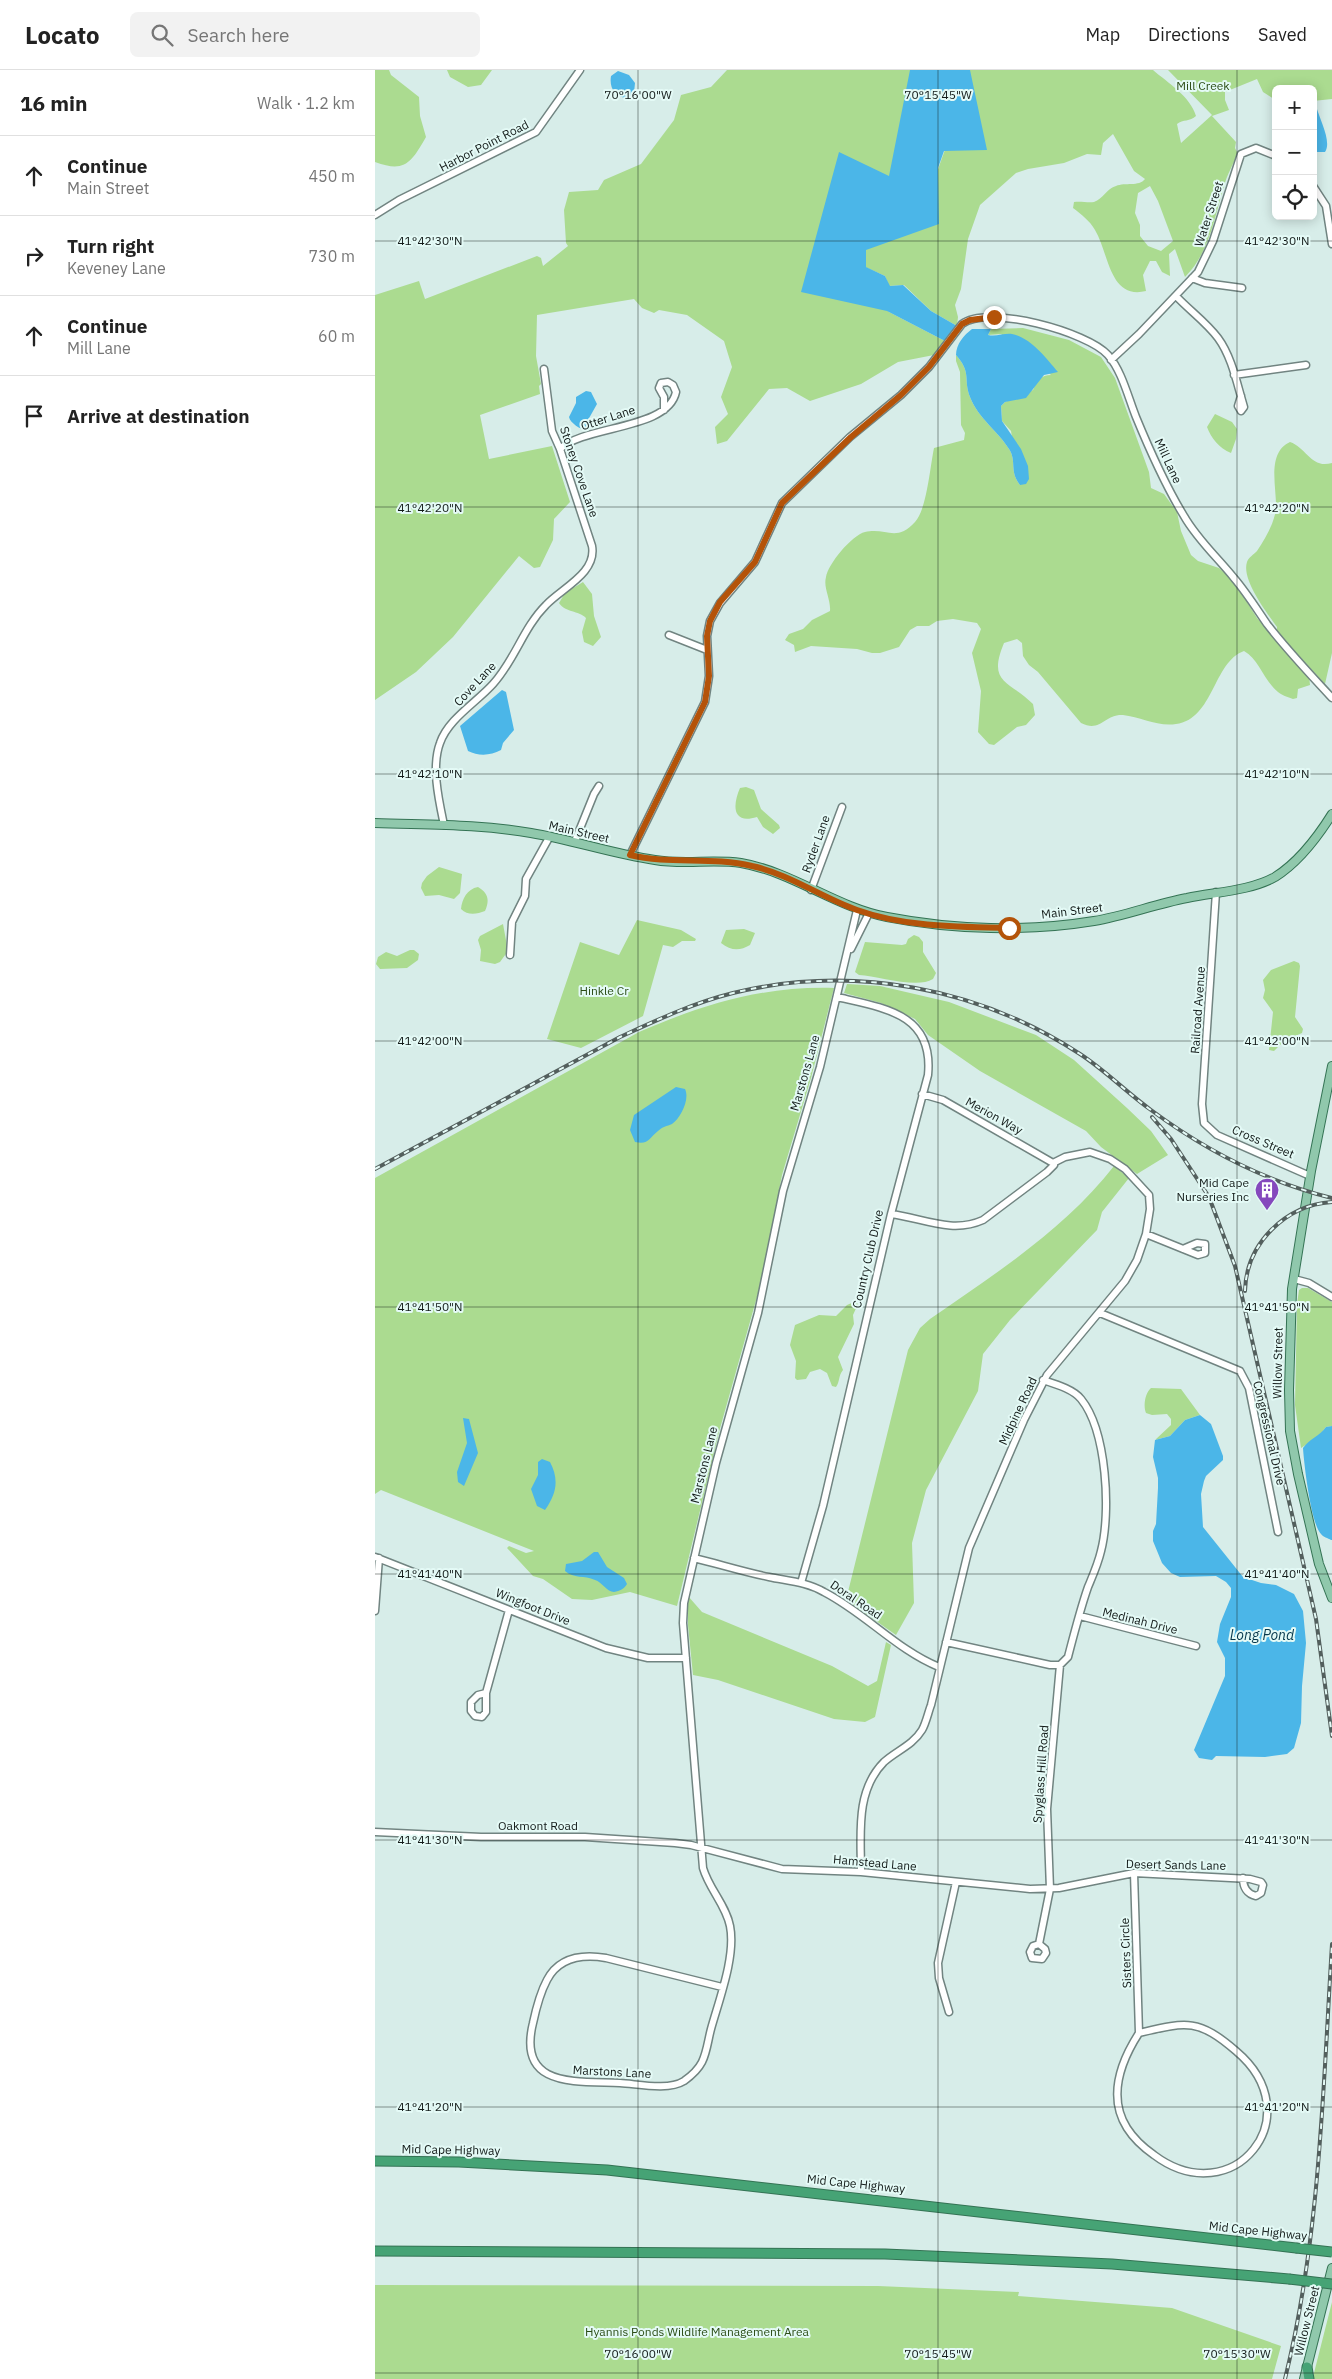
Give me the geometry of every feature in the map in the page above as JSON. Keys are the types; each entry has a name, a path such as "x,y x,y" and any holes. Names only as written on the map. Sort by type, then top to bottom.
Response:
{"highway":[{"name":"Mid Cape Highway","path":"375,2161 483,2163 616,2171 1332,2252"},
{"path":"375,2251 893,2254 1103,2264 1332,2284"},
{"path":"1307,2367 1309,2379"}],"main road":[{"name":"Main Street","path":"375,823 513,830 575,841 663,861 738,863 762,869 857,910 869,913 907,921 968,927 1009,928 1073,924 1106,919 1177,900 1259,884 1282,872 1304,852 1332,814"},
{"name":"Willow Street","path":"1332,1066 1310,1176 1294,1279 1290,1333 1290,1431 1316,1552 1332,1598"},
{"name":"Willow Street","path":"1304,2379 1332,2268"}],"street":[{"name":"Harbor Point Road","path":"375,216 399,200 537,132 580,70"},
{"name":"Water Street","path":"1111,360 1192,278 1209,250 1241,154 1256,148 1272,154"},
{"path":"1317,193 1328,213 1332,244"},
{"path":"1192,278 1205,283 1242,288"},
{"path":"1176,296 1218,338 1241,396"},
{"name":"Mill Lane","path":"630,855 705,702 709,676 707,650 709,627 715,611 755,562 782,503 855,432 901,395 929,367 962,324 970,320 994,317 1053,327 1075,334 1101,349 1111,360 1169,491 1184,517 1197,536 1233,576 1275,633 1332,698"},
{"path":"1234,375 1306,365"},
{"name":"Stoney Cove Lane","path":"544,369 552,431 560,449 593,552"},
{"name":"Otter Lane","path":"560,449 577,440 615,429 664,410"},
{"name":"Cove Lane","path":"444,825 437,766 441,740 452,725 501,675 535,617 584,572 593,558 593,552"},
{"path":"669,635 707,650"},
{"path":"575,841 599,786"},
{"name":"Ryder Lane","path":"811,890 842,806"},
{"path":"510,955 513,922 525,896 526,879 550,836"},
{"name":"Railroad Avenue","path":"1207,1128 1203,1117 1202,1104 1216,892"},
{"name":"Marstons Lane","path":"722,1987 606,1958 587,1956 570,1959 557,1966 544,1986 529,2041 532,2059 544,2073 565,2081 650,2085 681,2083 698,2069 703,2062 722,1987 730,1951 730,1924 705,1877 701,1847 683,1612 716,1463 758,1313 785,1184 818,1074 848,955 857,910"},
{"name":"Marstons Lane","path":"848,955 869,913"},
{"name":"Country Club Drive","path":"801,1583 823,1506 891,1214 923,1094 929,1061 928,1046 919,1030 908,1021 890,1012 837,997"},
{"name":"Merion Way","path":"923,1094 943,1100 1053,1163"},
{"name":"Cross Street","path":"1207,1128 1217,1135 1310,1176"},
{"name":"Midpine Road","path":"861,1872 861,1817 868,1785 884,1762 912,1741 922,1729 931,1705 969,1548 1043,1380 1100,1313 1131,1272 1146,1234 1150,1209 1149,1195 1125,1169 1110,1159 1090,1152 1065,1157 1053,1163 1054,1165 1047,1172 983,1220 973,1225 948,1226 891,1214"},
{"path":"1146,1234 1183,1249"},
{"path":"1294,1279 1309,1283 1332,1297"},
{"name":"Congressional Drive","path":"1100,1313 1239,1371 1244,1376 1249,1388 1279,1532"},
{"path":"946,1642 1060,1665 1068,1657 1103,1542 1106,1500 1103,1456 1098,1437 1081,1399 1043,1380"},
{"path":"375,1611 377,1557"},
{"name":"Wingfoot Drive","path":"377,1557 614,1651 648,1658 686,1658"},
{"name":"Doral Road","path":"694,1558 801,1583 822,1590 842,1602 919,1658 939,1667"},
{"path":"486,1693 509,1610"},
{"name":"Medinah Drive","path":"1080,1616 1196,1646"},
{"name":"Spyglass Hill Road","path":"1039,1944 1050,1889 1047,1808 1060,1665"},
{"name":"Oakmont Road","path":"375,1832 481,1837 596,1838 684,1844 701,1847"},
{"name":"Hamstead Lane","path":"701,1847 782,1869 861,1872 1050,1889"},
{"name":"Desert Sands Lane","path":"1050,1889 1134,1873 1243,1878"},
{"name":"Sisters Circle","path":"1134,1873 1139,2033 1121,2067 1117,2081 1119,2107 1122,2117 1131,2133 1164,2162 1184,2172 1205,2174 1219,2171 1230,2168 1246,2157 1263,2134 1268,2111 1265,2089 1249,2062 1226,2042 1205,2028 1183,2024 1139,2033"},
{"path":"949,2012 939,1978 938,1962 956,1882"}],"green space":[{"path":"375,70 389,70 391,75 419,97 420,116 426,137 411,159 400,166 375,162"},
{"path":"447,70 492,70 481,85 468,87 450,77"},
{"path":"727,70 920,70 931,94 878,206 854,277 889,312 945,341 934,355 898,362 861,384 810,401 787,388 769,389 727,441 717,444 715,427 728,414 721,397 732,367 724,341 687,315 659,310 654,313 642,308 634,299 537,315 536,356 541,384 539,386 540,394 480,415 489,459 552,446 570,502 554,519 553,540 540,567 534,568 519,556 453,637 416,672 375,700 375,295 419,281 425,299 537,256 541,258 543,266 568,246 566,243 564,210 569,192 598,190 604,180 641,164 674,120 681,95 711,87"},
{"name":"Mill Creek","path":"936,70 1153,70 1184,96 1196,116 1177,124 1181,143 1212,115 1168,70 1332,70 1332,99 1317,101 1317,85 1272,85 1272,98 1263,92 1257,79 1225,92 1225,100 1229,110 1212,116 1236,142 1235,148 1238,154 1225,182 1206,246 1185,277 1175,249 1169,254 1170,276 1162,272 1156,261 1150,261 1143,275 1146,291 1134,292 1124,288 1117,282 1095,230 1073,208 1074,202 1094,202 1113,187 1136,184 1145,179 1134,171 1113,134 1103,143 1101,155 1087,154 1064,163 1016,173 980,205 968,239 961,289 955,305 958,317 957,326 931,311 904,285 889,286 885,276 863,266 841,222 932,186 952,130","holes":["1150,186 1158,201 1173,241 1161,251 1148,246 1140,236 1140,225 1135,213 1138,193"]},
{"path":"1023,328 1069,340 1101,357 1115,378 1149,472 1151,488 1164,494 1177,512 1181,531 1191,555 1198,561 1219,568 1233,580 1257,618 1309,675 1310,685 1298,689 1297,698 1293,699 1278,692 1254,659 1244,651 1234,657 1226,666 1206,702 1189,720 1169,725 1117,715 1098,725 1088,725 1081,723 1038,672 1029,665 1023,656 1022,643 1017,639 1004,643 999,656 999,674 1003,680 1033,704 1035,715 1026,725 1017,727 994,745 989,744 978,732 981,691 972,653 981,629 977,623 953,619 937,621 929,626 917,626 910,630 899,647 880,653 857,649 811,646 795,652 794,645 785,640 789,634 803,629 812,620 830,611 825,585 826,577 831,565 847,544 865,532 902,532 915,522 919,516 925,498 934,448 964,440 965,433 961,425 960,372 956,355 966,371 968,391 974,405 1011,453 1015,475 1020,485 1011,431 1002,421 1001,406 1005,402 1033,390 1040,379 1051,375 1001,334 988,335 991,329"},
{"path":"1215,414 1232,422 1237,429 1231,453 1216,442 1207,427"},
{"path":"1290,442 1314,461 1325,464 1332,463 1332,653 1325,684 1277,632 1277,627 1251,587 1246,569 1248,561 1257,551 1273,520 1276,509 1275,462 1283,447"},
{"path":"583,582 592,594 594,616 601,637 593,646 584,642 582,632 586,618 559,603 565,593"},
{"path":"746,787 754,790 761,809 779,825 780,828 773,834 763,827 757,817 749,819 738,816 735,806 736,800 740,788"},
{"path":"439,867 462,874 460,893 454,899 439,895 425,896 421,888 427,876"},
{"path":"478,887 487,897 485,911 473,914 467,913 461,909 463,902 471,890"},
{"name":"Hinkle Cr","path":"637,920 681,930 696,939 695,941 682,941 673,947 663,945 643,1016 581,1048 547,1039 580,942 619,955"},
{"path":"503,924 508,951 500,962 495,964 480,961 481,950 478,940 480,936"},
{"path":"744,929 755,933 750,945 736,949 728,948 721,943 726,930"},
{"path":"914,935 923,942 923,952 936,973 933,979 917,983 859,975 855,972 865,942 902,945 906,944 908,939"},
{"path":"414,950 419,954 418,960 407,968 380,969 376,964 378,957 386,952 397,956"},
{"path":"1294,961 1299,963 1300,966 1295,1017 1303,1029 1302,1033 1284,1041 1274,1051 1269,1050 1273,1012 1263,998 1265,990 1263,980 1271,970"},
{"path":"847,984 880,986 949,1002 1036,1035 1074,1060 1127,1108 1151,1131 1168,1155 1137,1174 1101,1147 1086,1131 980,1071 928,1035 915,1019 881,1003 844,993"},
{"path":"834,988 811,1078 782,1175 762,1279 719,1432 677,1606 630,1592 592,1600 572,1599 543,1579 533,1576 507,1548 509,1546 526,1553 534,1551 381,1490 375,1494 375,1178 639,1032 663,1022 710,1005 758,994 782,990"},
{"path":"1114,1166 1129,1178 1102,1212 1097,1230 1010,1320 983,1354 978,1391 926,1490 912,1543 914,1603 896,1635 846,1600 908,1350 920,1328 930,1319 1004,1267 1051,1230 1095,1189"},
{"path":"1308,1288 1332,1302 1332,1426 1326,1427 1318,1437 1301,1448 1295,1405 1297,1304 1299,1290"},
{"path":"854,1302 858,1304 853,1315 854,1324 838,1357 843,1370 836,1387 832,1386 827,1373 820,1369 810,1372 806,1379 797,1380 795,1378 796,1361 790,1345 795,1325 819,1315 836,1316 847,1305"},
{"path":"1151,1388 1181,1389 1200,1415 1185,1420 1170,1436 1155,1440 1171,1425 1171,1419 1167,1414 1152,1415 1146,1413 1145,1400"},
{"path":"688,1596 702,1612 832,1666 868,1686 877,1681 886,1642 891,1645 875,1717 865,1722 834,1719 718,1680 693,1675 688,1625"},
{"name":"Hyannis Ponds Wildlife Management Area","path":"375,2285 878,2286 1019,2292 1018,2296 1172,2308 1281,2346 1272,2379 375,2379"},
{"path":"1332,2302 1332,2379 1314,2379 1314,2373"}],"water":[{"path":"910,70 970,70 987,150 944,151 938,168 939,224 866,250 866,267 885,276 890,286 903,285 931,311 957,326 945,341 887,311 801,292 839,152 889,176"},
{"path":"618,71 629,75 635,83 634,93 627,98 616,94 612,88 611,76"},
{"path":"1317,109 1325,131 1327,148 1325,152 1317,152"},
{"path":"972,329 991,329 988,335 1012,334 1019,336 1038,349 1058,372 1044,375 1026,398 1005,402 1001,406 1002,421 1021,449 1028,466 1029,479 1026,484 1020,485 1015,475 1013,458 1009,449 983,418 970,397 966,371 956,355 957,347 961,340"},
{"path":"586,391 591,392 597,404 588,420 588,430 577,426 569,417 576,403 576,397"},
{"path":"502,690 506,692 514,730 503,743 501,750 497,752 484,755 468,751 460,726"},
{"path":"676,1087 685,1089 686,1093 684,1108 679,1117 646,1142 635,1142 630,1130 634,1115"},
{"name":"Long Pond","path":"1200,1415 1211,1424 1223,1456 1223,1460 1206,1476 1204,1481 1201,1494 1203,1527 1243,1577 1261,1583 1276,1585 1294,1594 1303,1611 1306,1643 1301,1723 1294,1748 1287,1754 1265,1757 1216,1756 1212,1760 1199,1758 1194,1750 1225,1676 1225,1658 1217,1642 1220,1624 1231,1597 1231,1588 1226,1582 1216,1576 1180,1577 1171,1573 1162,1563 1153,1541 1153,1531 1156,1524 1158,1478 1153,1457 1155,1440 1170,1436 1185,1420"},
{"path":"463,1418 469,1419 478,1453 464,1486 458,1482 457,1472 467,1443"},
{"path":"1332,1426 1331,1540 1321,1534 1314,1519 1303,1448 1326,1427"},
{"path":"542,1459 550,1462 556,1480 552,1498 545,1510 537,1506 531,1489 538,1475 538,1462"},
{"path":"594,1552 598,1552 607,1567 624,1578 627,1584 623,1588 616,1592 611,1592 598,1581 572,1575 565,1571 566,1564 582,1561"}],"railway":[{"path":"375,1169 620,1037 689,1007 733,993 778,985 823,981 868,982 913,988 957,998 999,1012 1041,1031 1080,1054 1151,1110 1215,1151 1260,1174 1332,1198"},
{"path":"1152,1117 1171,1139 1209,1197 1235,1266 1316,1619 1332,1736"},
{"path":"1245,1291 1247,1274 1252,1258 1271,1230 1284,1219 1299,1211 1315,1205 1332,1202"},
{"path":"1285,2379 1297,2326 1313,2217 1332,1944"}],"place":[{"name":"Mid Cape Nurseries Inc","path":"1267,1211"}],"route":[{"path":"994,317 965,321 929,367 901,395 865,424 797,486 782,503 755,562 720,602 710,621 707,636 709,676 705,702 648,814 630,855 663,861 738,863 784,877 857,910 869,913 907,921 968,927 1009,928"}]}
